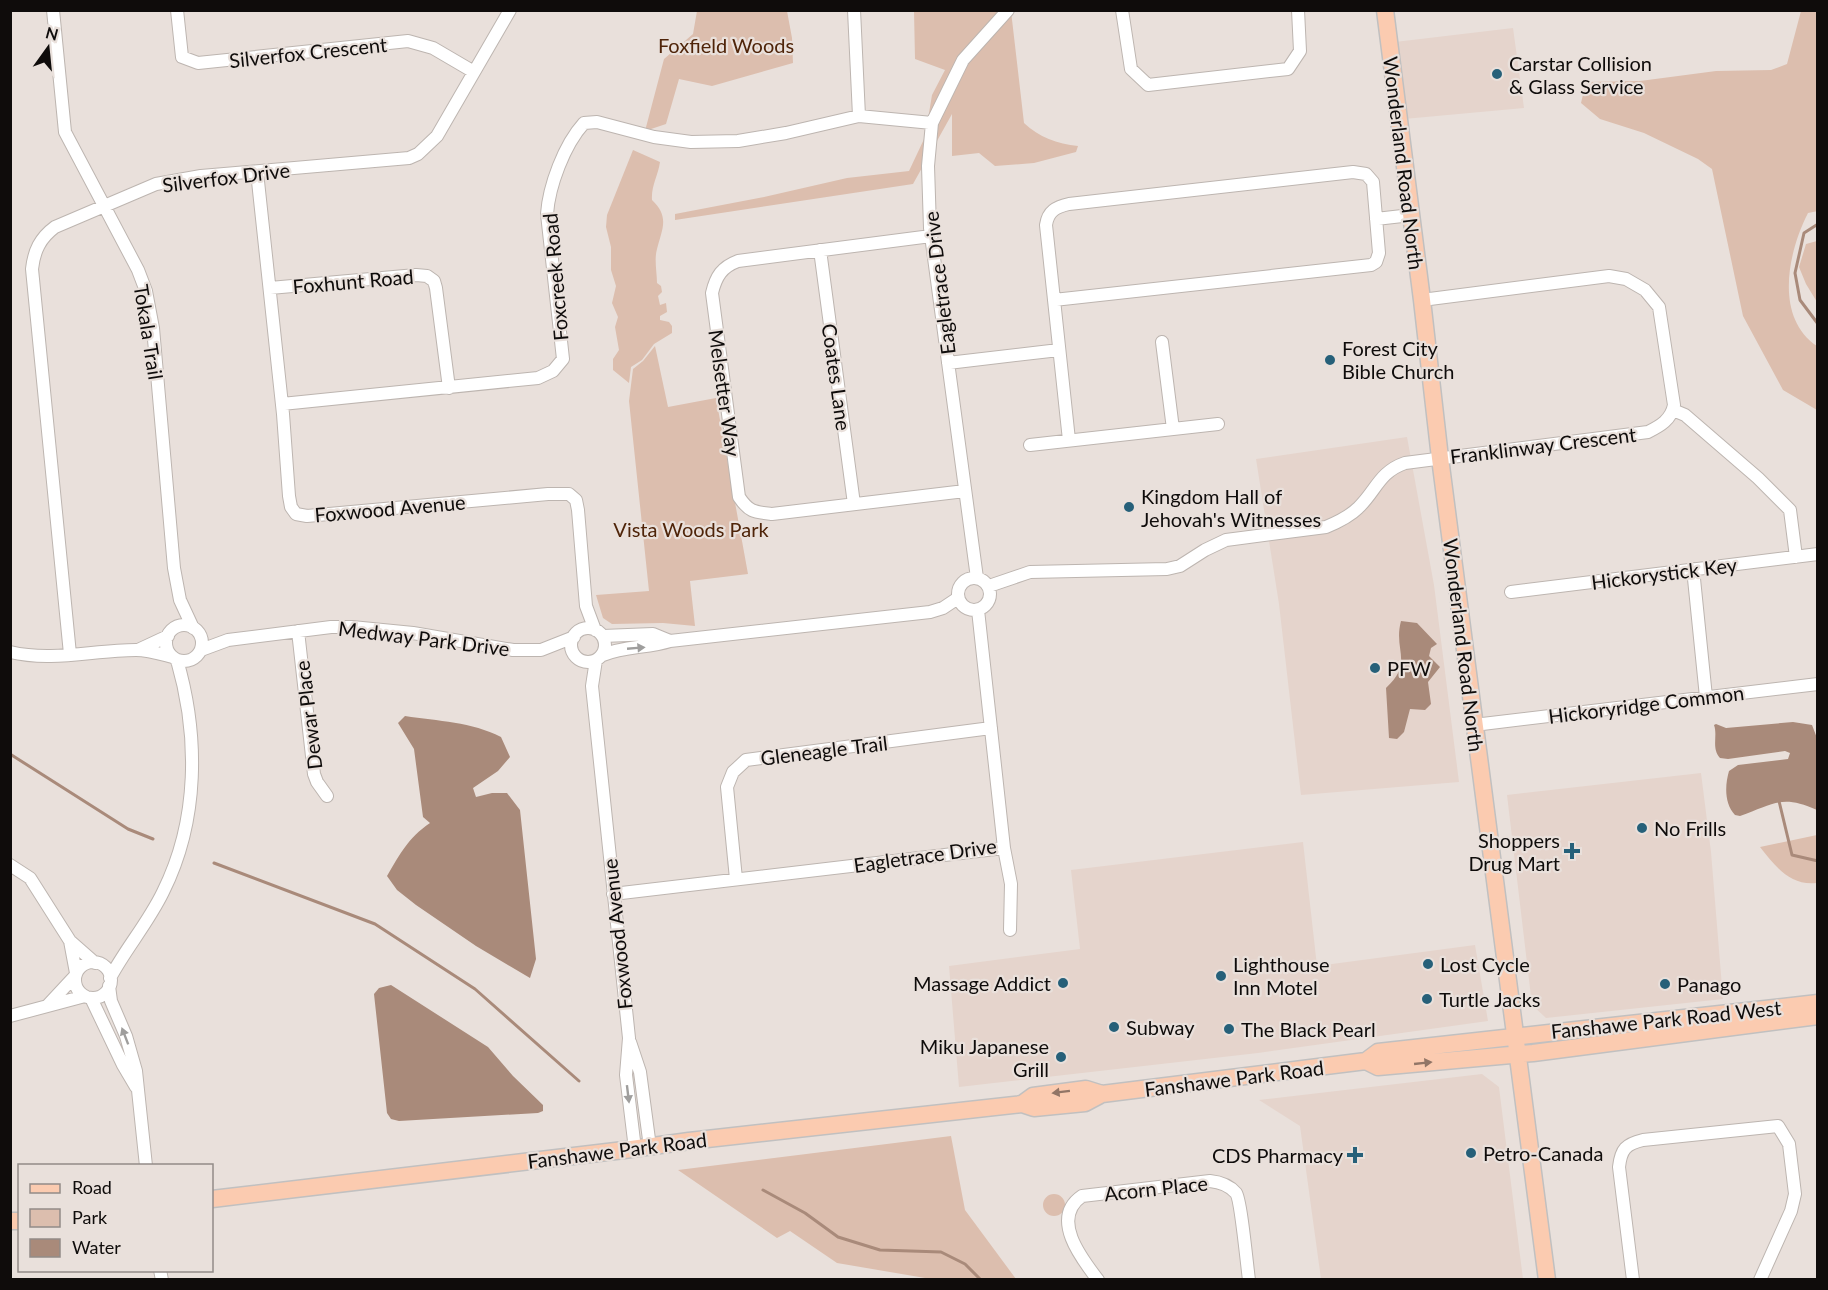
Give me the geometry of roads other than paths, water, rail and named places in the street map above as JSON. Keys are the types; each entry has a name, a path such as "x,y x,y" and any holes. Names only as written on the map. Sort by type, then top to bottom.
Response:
{"main road":[{"name":"Wonderland Road North","path":"1385,10 1474,725 1547,1280"},
{"name":"Fanshawe Park Road West","path":"1515,1036 1818,1003"},
{"name":"Fanshawe Park Road West","path":"1517,1054 1818,1016"},
{"name":"Fanshawe Park Road","path":"213,1199 689,1141 1022,1104 1033,1096 1086,1089 1102,1094 1366,1061 1378,1052 1515,1036"},
{"name":"Fanshawe Park Road","path":"1366,1061 1378,1067 1517,1054"}],"street":[{"name":"Tokala Trail","path":"54,10 65,132 138,270 146,291 153,328 174,568 180,600 196,631"},
{"name":"Silverfox Crescent","path":"177,10 182,57 198,63 408,41 433,48 474,72"},
{"name":"Silverfox Drive","path":"70,654 33,281 33,258 42,238 55,227 168,181 201,176 409,158 418,154 437,136 510,10"},
{"path":"854,10 859,116"},
{"name":"Eagletrace Drive","path":"977,578 931,236 928,166 932,123 963,60 1008,10"},
{"path":"1122,10 1131,69 1148,85 1287,69 1300,51 1298,10"},
{"name":"Foxcreek Road","path":"282,404 538,378 553,371 563,359 547,207 556,175 575,135 584,123 597,122 654,137 691,142 712,142 738,141 786,133 859,116 932,123"},
{"name":"Foxwood Avenue","path":"257,172 282,404 289,496 291,507 296,514 307,516 569,494 576,501 578,510 586,606 599,633"},
{"path":"1054,300 1371,265 1376,262 1379,253 1373,182 1366,174 1353,172 1069,204 1054,209 1047,217 1046,225 1059,350 1069,440"},
{"path":"1377,219 1411,215"},
{"name":"Melsetter Way","path":"931,236 738,261 725,266 715,281 712,293 739,496 746,508 772,514 965,491"},
{"name":"Coates Lane","path":"820,250 854,504"},
{"name":"Foxhunt Road","path":"270,288 389,276 427,276 435,281 449,388"},
{"path":"1422,300 1609,276 1626,279 1645,290 1659,307 1673,410 1685,415 1758,478 1791,510 1796,557"},
{"path":"1162,342 1173,429"},
{"path":"948,363 1059,350"},
{"name":"Franklinway Crescent","path":"989,586 1030,572 1167,569 1180,566 1226,540 1326,527 1347,517 1358,508 1381,478 1396,466 1414,461 1648,432 1661,426 1673,410"},
{"path":"1030,445 1218,424"},
{"name":"Hickorystick Key","path":"1511,592 1818,554"},
{"path":"1693,569 1706,697"},
{"path":"977,578 989,586 991,597 988,603 978,610 966,609 958,598 960,586 965,581 977,578"},
{"path":"670,641 653,634 599,633 590,628 576,634 571,647 578,658 586,662 614,650 654,646 670,641 930,612 943,608 958,598"},
{"name":"Tokala Trail","path":"172,632 180,600"},
{"name":"Foxwood Avenue","path":"576,634 586,606"},
{"name":"Eagletrace Drive","path":"613,894 1005,848 978,610"},
{"path":"138,650 181,626 196,631 202,639 186,690"},
{"name":"Medway Park Drive","path":"197,655 228,640 332,627 413,633 513,650 550,648 576,634"},
{"name":"Medway Park Drive","path":"196,631 228,640"},
{"name":"Dewar Place","path":"298,631 314,774 327,796"},
{"path":"10,1016 102,995 127,950 141,932 172,873 184,832 193,766 186,690 175,658 167,647 172,632"},
{"path":"599,633 605,645 600,657"},
{"name":"Medway Park Drive","path":"550,648 578,658"},
{"path":"10,652 28,656 138,650 188,661 197,655"},
{"name":"Foxwood Avenue","path":"592,686 600,657"},
{"name":"Foxwood Avenue","path":"578,658 592,686 629,1038 626,1075 642,1148"},
{"name":"Hickoryridge Common","path":"1474,725 1818,684"},
{"name":"Gleneagle Trail","path":"736,879 727,787 733,772 746,760 992,728"},
{"path":"1005,848 1011,884 1010,930"},
{"path":"10,865 30,878 70,941 106,969 110,982 111,1001 132,1053 136,1071 146,1164"},
{"path":"70,941 77,988 88,997 137,1088"},
{"path":"47,1006 82,966 96,963 127,950"},
{"path":"1633,1280 1619,1167 1620,1156 1624,1148 1643,1140 1778,1126 1789,1144 1795,1194 1791,1211 1760,1280"},
{"name":"Acorn Place","path":"1098,1280 1076,1249 1068,1225 1069,1211 1077,1200 1082,1196 1210,1181 1221,1182 1228,1186 1238,1198 1249,1280"}],"water":[{"path":"1401,621 1417,623 1437,644 1431,648 1429,656 1440,667 1428,682 1431,704 1425,710 1410,709 1404,732 1397,739 1389,738 1386,688 1399,671 1401,663 1399,631"},
{"path":"405,716 467,725 501,737 510,757 498,771 473,788 476,797 492,793 507,793 520,810 536,959 530,978 476,946 416,905 397,890 387,876 410,841 430,823 423,817 414,749 398,723"},
{"path":"1793,722 1812,725 1817,738 1817,810 1795,802 1778,802 1740,816 1735,815 1726,794 1729,771 1738,765 1788,759 1790,753 1785,751 1728,759 1720,758 1715,746 1714,725 1726,728"},
{"path":"391,985 488,1047 513,1076 543,1105 543,1111 399,1121 391,1119 387,1113 374,994 379,988"}],"waterway":[{"path":"1818,224 1804,233 1795,273 1800,300 1818,324"},
{"path":"10,754 128,829 153,839"},
{"path":"1779,801 1792,855 1818,861"},
{"path":"214,863 375,924 475,989 579,1081"},
{"path":"763,1190 805,1213 838,1237 880,1250 941,1252 965,1264 981,1280"}],"place":[{"name":"Carstar Collision & Glass Service","path":"1497,74"},
{"name":"Forest City Bible Church","path":"1330,360"},
{"name":"Kingdom Hall of Jehovah's Witnesses","path":"1129,507"},
{"name":"PFW","path":"1375,668"},
{"name":"No Frills","path":"1642,828"},
{"name":"Shoppers Drug Mart","path":"1572,851"},
{"name":"Lost Cycle","path":"1428,964"},
{"name":"Lighthouse Inn Motel","path":"1221,976"},
{"name":"Massage Addict","path":"1063,983"},
{"name":"Panago","path":"1665,984"},
{"name":"Turtle Jacks","path":"1427,999"},
{"name":"Subway","path":"1114,1027"},
{"name":"The Black Pearl","path":"1229,1029"},
{"name":"Miku Japanese Grill","path":"1061,1057"},
{"name":"Petro-Canada","path":"1471,1153"},
{"name":"CDS Pharmacy","path":"1355,1155"}],"park label":[{"name":"Foxfield Woods","path":"726,45"},
{"name":"Vista Woods Park","path":"691,529"}]}
